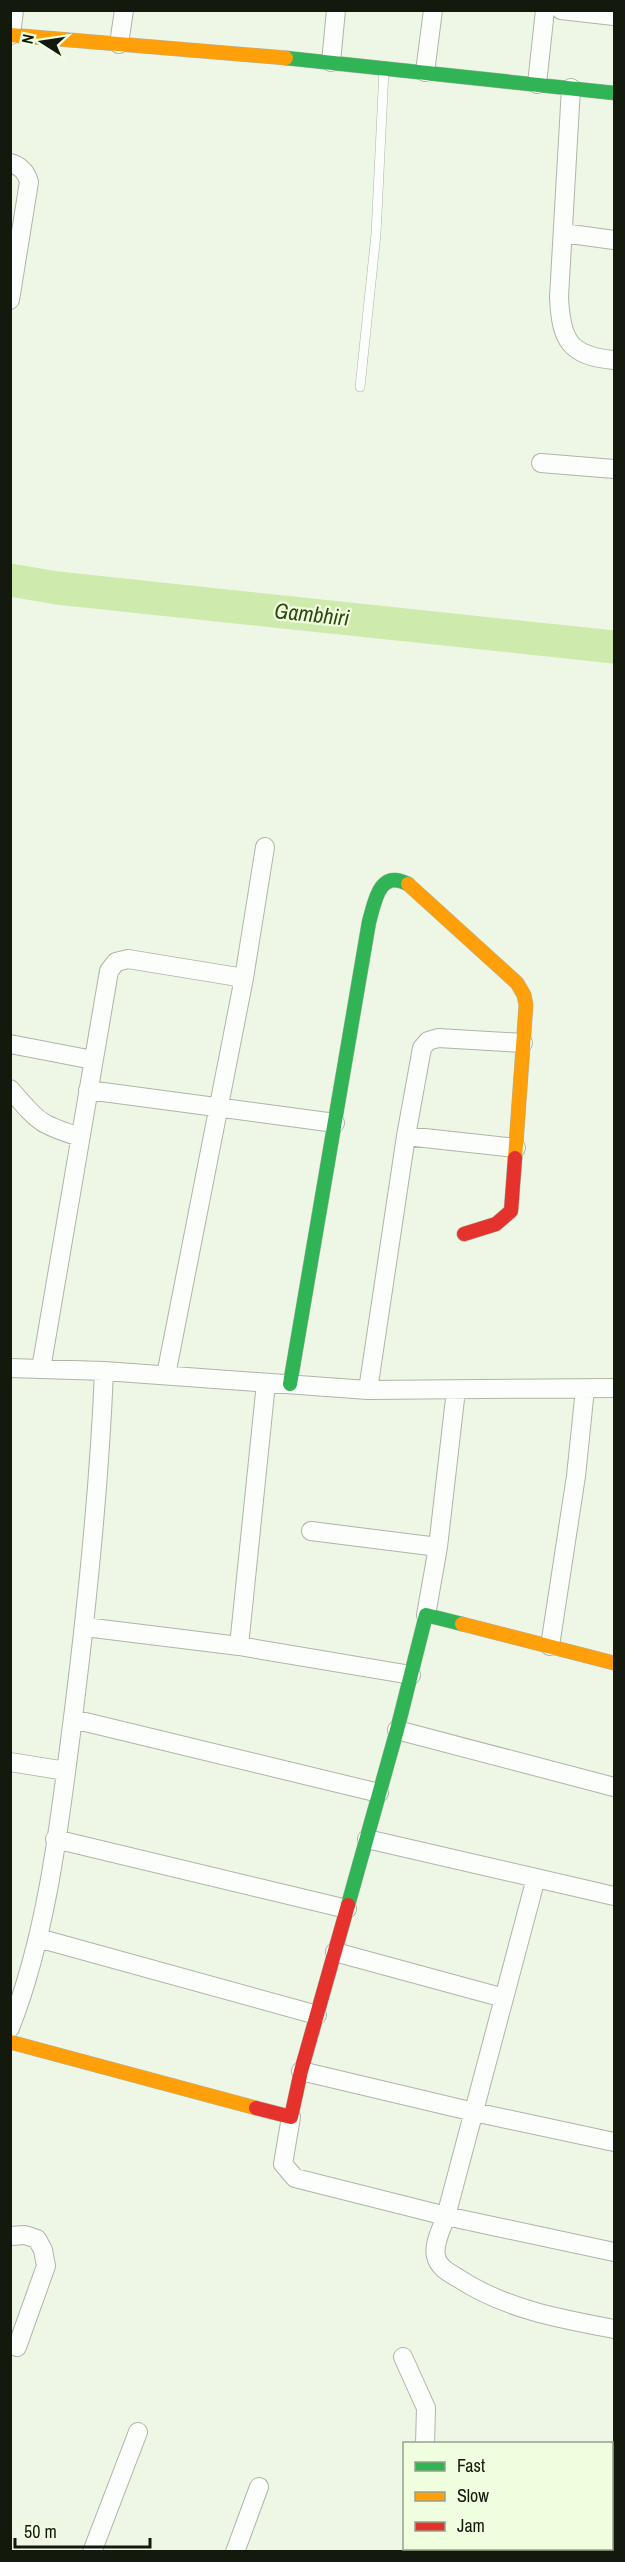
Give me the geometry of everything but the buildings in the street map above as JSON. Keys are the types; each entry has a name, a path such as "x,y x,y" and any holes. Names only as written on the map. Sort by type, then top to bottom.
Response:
{"street":[{"path":"14,10 11,35 331,62 615,93"},
{"path":"119,44 124,10"},
{"path":"331,62 336,10"},
{"path":"425,72 433,10"},
{"path":"537,84 545,10"},
{"path":"561,10 615,16"},
{"path":"571,88 560,325 568,342 584,354 615,360"},
{"path":"10,163 18,165 26,173 29,182 14,251 10,300"},
{"path":"563,233 615,240"},
{"path":"541,463 615,469"},
{"path":"166,1375 244,978 265,847"},
{"path":"290,1384 369,922 377,894 384,884 393,878 401,878 409,884 517,983 524,995 526,1005 511,1211 506,1219 496,1225 464,1234"},
{"path":"41,1369 109,971 116,962 128,959 244,978"},
{"path":"368,1390 406,1136 422,1048 428,1041 450,1038 523,1043"},
{"path":"10,1044 93,1060"},
{"path":"10,1089 34,1118 50,1128 80,1137"},
{"path":"88,1090 335,1122"},
{"path":"406,1136 516,1148"},
{"path":"10,1368 105,1371 368,1390 615,1388"},
{"path":"10,2028 38,1938 66,1771 85,1627 100,1468 105,1371"},
{"path":"239,1646 266,1383"},
{"path":"456,1389 438,1547 426,1615 397,1730 301,2071 284,2164 295,2178 446,2216 615,2252"},
{"path":"550,1646 576,1476 585,1389"},
{"path":"311,1531 438,1547"},
{"path":"426,1615 615,1663"},
{"path":"85,1627 239,1646 411,1675"},
{"path":"73,1719 379,1793"},
{"path":"397,1730 615,1787"},
{"path":"10,1762 66,1771"},
{"path":"55,1839 347,1909"},
{"path":"367,1839 615,1896"},
{"path":"536,1878 436,2246 436,2256 439,2264 447,2271 483,2294 552,2317 615,2329"},
{"path":"38,1938 317,2015"},
{"path":"335,1952 504,1998"},
{"path":"10,2042 291,2117"},
{"path":"301,2071 474,2112 615,2142"},
{"path":"10,2236 25,2235 38,2240 44,2250 46,2266 17,2347"},
{"path":"403,2357 426,2408 425,2442"},
{"path":"92,2552 138,2432"},
{"path":"235,2552 259,2487"}],"lane":[{"path":"360,387 376,234 384,68"}],"waterway":[{"name":"Gambhiri","path":"10,580 57,588 614,647"}],"traffic: fast":[{"path":"286,58 614,93"},
{"path":"290,1384 369,922 376,897 384,884 398,880 408,884"},
{"path":"348,1905 397,1730 426,1615 462,1624"}],"traffic: slow":[{"path":"10,35 286,58"},
{"path":"408,884 517,983 524,995 526,1005 515,1158"},
{"path":"462,1624 614,1663"},
{"path":"10,2042 256,2108"}],"traffic: jam":[{"path":"464,1234 496,1224 511,1211 515,1158"},
{"path":"256,2108 291,2117 301,2071 348,1905"}]}
